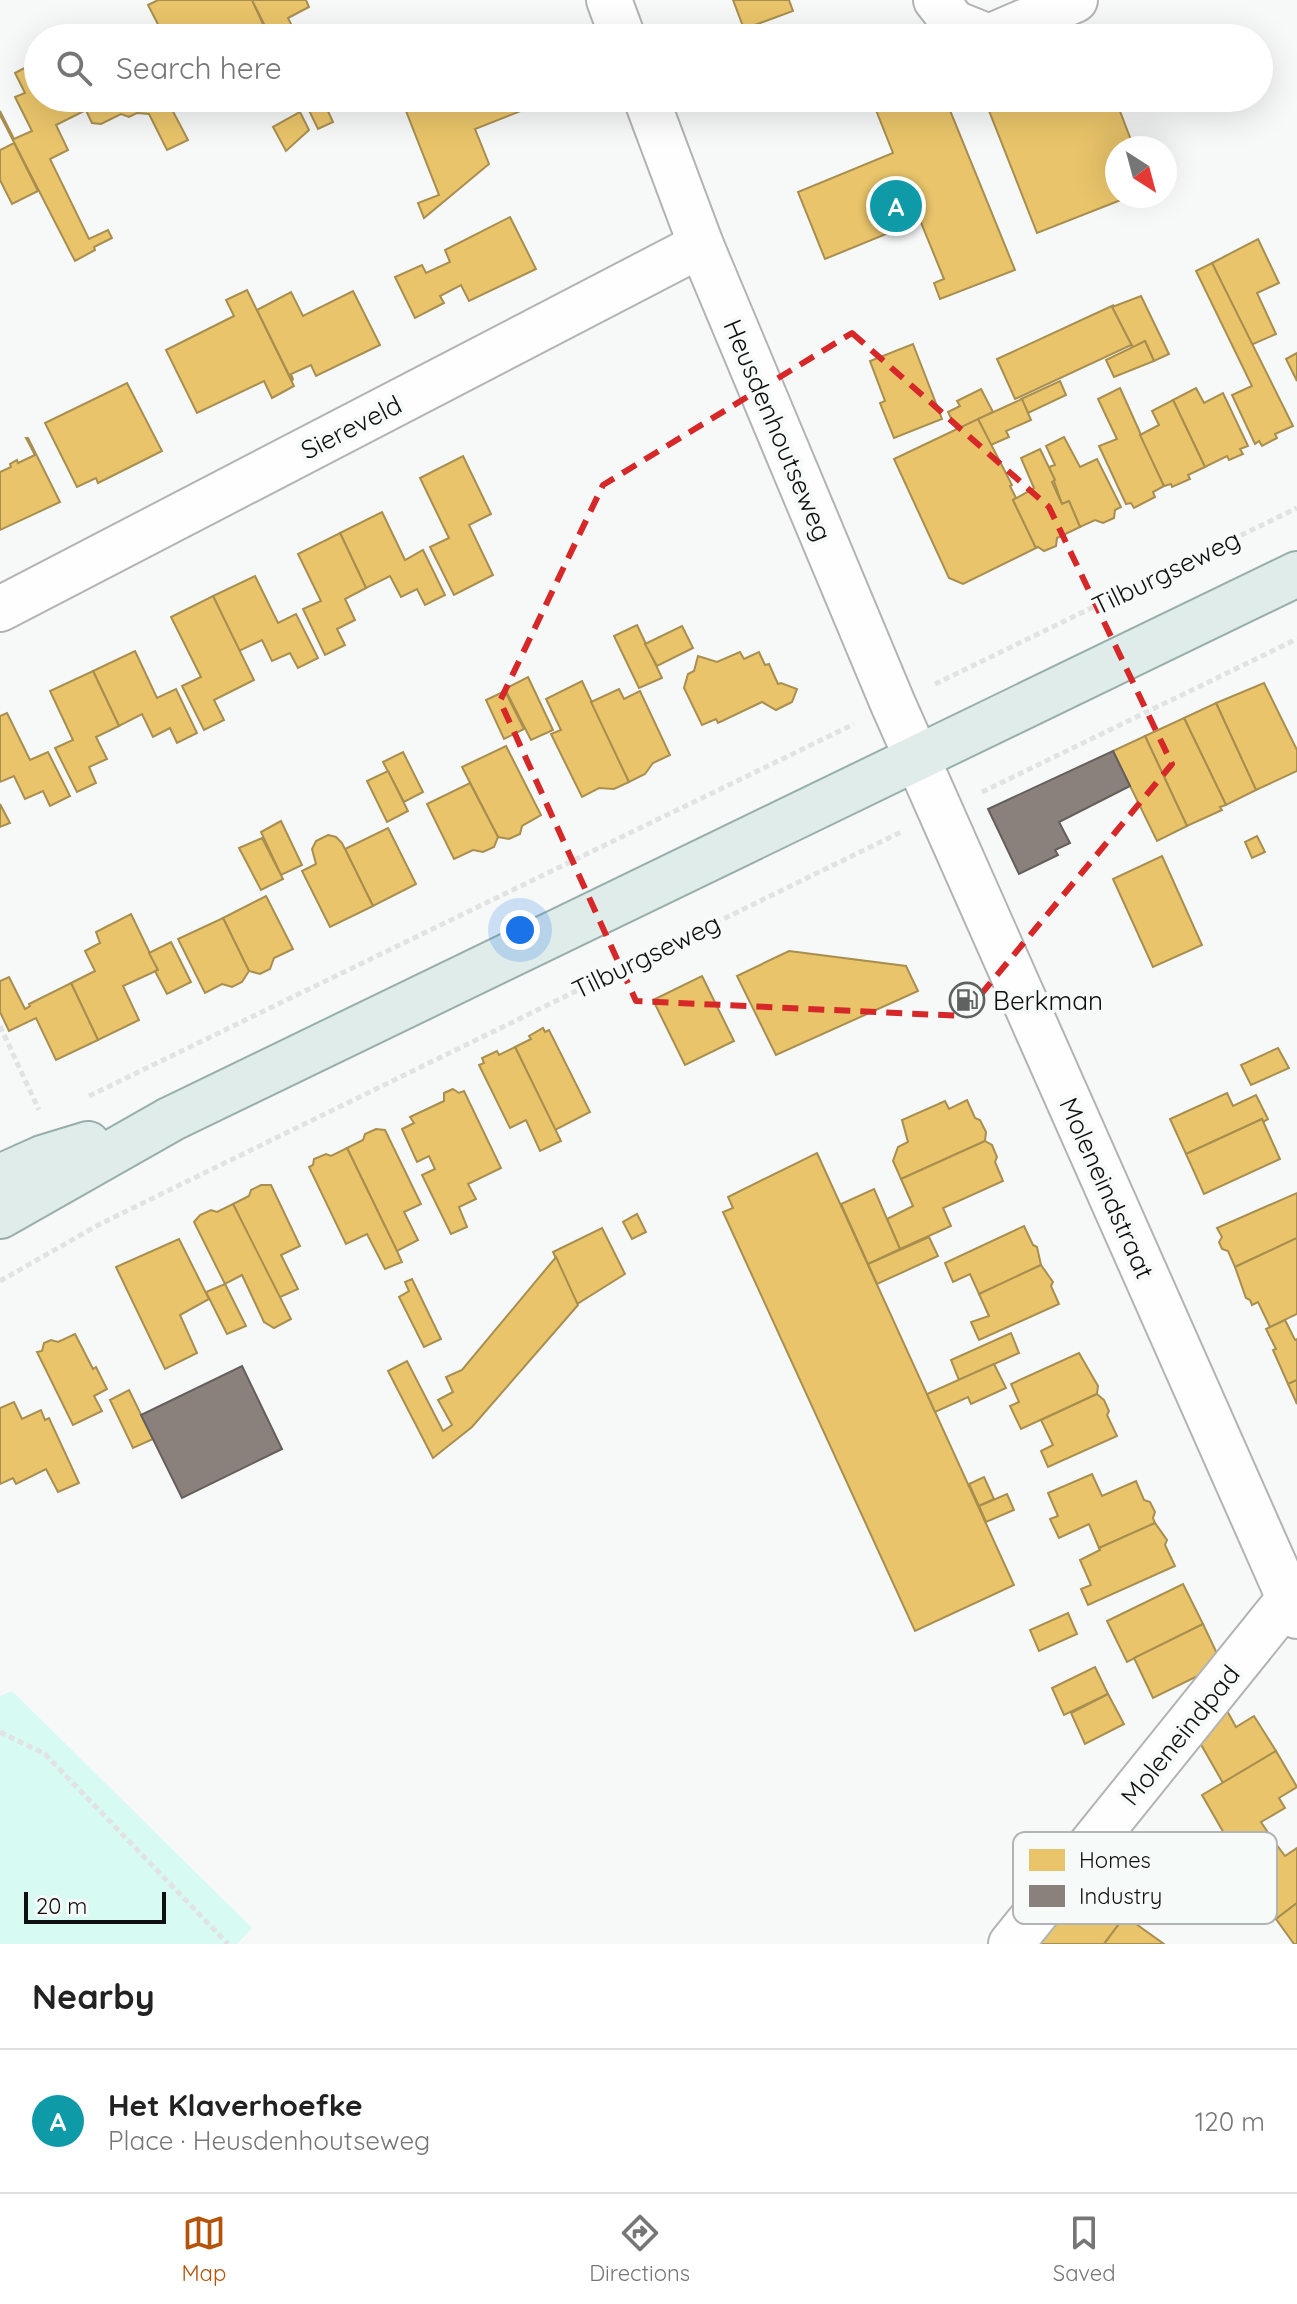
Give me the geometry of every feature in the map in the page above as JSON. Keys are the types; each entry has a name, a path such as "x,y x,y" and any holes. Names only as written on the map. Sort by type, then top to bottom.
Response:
{"main road":[{"path":"0,1216 171,1119 1297,574"},
{"path":"0,1177 42,1158 171,1119"}],"street":[{"path":"609,0 618,24"},
{"path":"936,0 956,24"},
{"path":"1019,24 1075,0"},
{"name":"Heusdenhoutseweg","path":"651,112 701,245 917,759"},
{"name":"Siereveld","path":"0,609 701,245"},
{"name":"Moleneindstraat","path":"917,759 1293,1608"},
{"name":"Moleneindpad","path":"1105,1832 1293,1608"},
{"name":"Moleneindpad","path":"1011,1944 1028,1924"}],"path":[{"name":"Tilburgseweg","path":"82,1100 1297,508"},
{"name":"Tilburgseweg","path":"0,1281 100,1224 1297,639"},
{"path":"0,1026 43,1118"},
{"path":"0,1732 10,1734 45,1754 228,1944"}],"highlighted area":[{"path":"852,333 1049,507 1172,764 963,1016 636,1001 500,701 603,485"}],"green space":[{"path":"12,1691 252,1928 237,1944 0,1944 0,1696"}],"building: Homes":[{"path":"158,0 252,0 263,24 158,24 148,5"},
{"path":"252,0 306,0 309,7 288,18 291,24 264,24"},
{"path":"733,0 789,0 793,11 758,24 742,24"},
{"path":"24,68 24,91 15,73"},
{"path":"24,93 24,112 82,112 56,125 68,150 50,159 89,239 108,230 112,238 75,261 0,115 0,111 14,139 32,131 15,97"},
{"path":"87,112 173,112 188,140 167,150 149,114 137,113 129,117 121,114 101,124 92,123"},
{"path":"300,112 309,130 286,151 273,127"},
{"path":"310,112 328,112 333,122 318,129"},
{"path":"406,112 518,112 475,129 489,164 424,218 418,203 439,195"},
{"path":"877,112 951,112 1015,270 940,299 934,283 944,279 920,220 825,259 798,192 893,153"},
{"path":"989,112 1120,112 1129,136 1105,136 1105,206 1037,233"},
{"path":"14,143 38,191 12,204 0,180 0,150"},
{"path":"510,217 536,269 469,301 461,285 440,296 444,303 415,318 395,277 422,265 426,273 450,262 445,250"},
{"path":"1258,239 1279,283 1257,293 1276,334 1251,345 1212,263"},
{"path":"1212,263 1293,426 1275,434 1277,438 1262,446 1259,441 1255,444 1232,395 1252,386 1196,271"},
{"path":"247,290 294,386 272,398 264,381 197,413 166,350 234,316 226,300"},
{"path":"353,291 380,345 316,376 311,365 291,374 292,381 257,310 291,292 303,316"},
{"path":"1141,296 1169,354 1154,361 1145,341 1133,348 1112,307"},
{"path":"1114,305 1112,307 1133,348 1131,345 1015,399 997,359"},
{"path":"1145,341 1154,361 1114,377 1106,360"},
{"path":"913,344 942,419 894,438 880,403 885,401 870,361"},
{"path":"1297,353 1297,381 1286,359"},
{"path":"1060,381 1066,395 1028,413 1021,399"},
{"path":"127,383 162,451 98,483 96,478 77,487 45,423"},
{"path":"1120,388 1164,486 1153,492 1155,497 1134,508 1131,503 1126,504 1099,446 1117,439 1098,399"},
{"path":"1196,388 1204,403 1223,393 1248,446 1240,449 1243,454 1229,460 1227,456 1205,467 1173,400"},
{"path":"981,389 993,412 957,430 948,412 960,406 957,401"},
{"path":"1022,399 1031,420 1006,431 1009,437 991,445 978,419"},
{"path":"1173,400 1205,467 1188,475 1190,479 1172,487 1171,484 1164,486 1140,435 1159,425 1152,411"},
{"path":"978,419 1012,485 1016,498 1013,500 1036,548 963,584 949,578 894,459"},
{"path":"1064,437 1080,467 1097,459 1121,507 1115,510 1114,518 1103,523 1095,520 1080,527 1069,501 1062,504 1049,467 1055,465 1046,446"},
{"path":"26,438 60,502 0,530 0,472 17,460 18,463 35,455"},
{"path":"1040,449 1055,480 1052,482 1062,504 1069,501 1080,527 1057,538 1056,546 1044,551 1036,548 1013,500 1034,488 1021,458"},
{"path":"463,456 491,514 469,525 493,575 454,595 430,547 449,538 420,478"},
{"path":"382,512 405,560 423,550 445,595 425,605 417,589 401,597 390,576 366,588 340,533"},
{"path":"340,533 366,588 345,599 355,620 337,629 345,645 325,655 303,609 321,601 298,554"},
{"path":"255,576 278,623 296,614 318,658 298,668 290,653 272,661 262,640 239,651 213,596"},
{"path":"213,596 254,680 214,700 224,720 204,730 182,686 201,677 171,617"},
{"path":"637,625 662,678 639,688 614,636"},
{"path":"682,626 693,648 657,666 645,644"},
{"path":"135,651 157,698 176,689 197,733 177,743 170,728 153,737 142,714 119,726 93,671"},
{"path":"740,652 744,659 759,652 765,665 769,664 778,684 797,689 792,702 776,710 762,702 718,723 716,719 702,725 684,688 688,674 694,671 698,656 717,662"},
{"path":"93,671 119,726 96,737 107,759 89,767 96,783 77,792 55,748 73,740 50,691"},
{"path":"528,677 553,730 531,740 505,689"},
{"path":"582,681 629,782 614,789 599,788 582,797 551,734 561,730 546,699"},
{"path":"1264,683 1297,750 1297,771 1256,790 1216,703"},
{"path":"619,689 624,699 640,691 670,755 653,763 645,774 629,782 591,702"},
{"path":"505,691 524,729 504,739 486,700"},
{"path":"1216,703 1256,790 1226,805 1184,718"},
{"path":"7,713 30,760 48,752 70,796 50,806 43,791 25,799 14,776 0,782 0,716"},
{"path":"1184,718 1226,805 1220,807 1222,810 1187,826 1145,736"},
{"path":"1145,736 1187,826 1157,841 1113,751"},
{"path":"506,746 541,815 522,826 520,834 509,839 498,837 462,767"},
{"path":"403,752 423,792 404,802 383,762"},
{"path":"388,771 408,811 387,822 367,781"},
{"path":"470,783 498,837 494,847 483,852 473,850 454,859 427,804"},
{"path":"0,804 10,823 0,827"},
{"path":"281,821 302,865 281,875 261,832"},
{"path":"388,828 416,884 373,906 345,849"},
{"path":"328,835 342,843 373,906 330,927 302,871 316,864 312,849 316,841"},
{"path":"1257,836 1265,852 1252,858 1245,842"},
{"path":"262,838 283,879 261,890 239,848"},
{"path":"1162,856 1202,945 1153,967 1113,879"},
{"path":"266,896 293,949 274,958 270,969 260,974 249,971 223,918"},
{"path":"131,914 158,970 123,986 139,1020 98,1040 71,983 95,971 85,951 100,943 96,932"},
{"path":"223,918 249,971 242,982 232,987 222,984 205,993 178,939"},
{"path":"171,942 191,982 167,994 149,953"},
{"path":"789,951 906,966 918,991 776,1055 737,976"},
{"path":"702,976 734,1041 685,1065 653,1000"},
{"path":"9,977 25,1009 71,983 98,1040 56,1060 36,1018 9,1031 0,1012 0,981"},
{"path":"543,1028 545,1032 549,1030 590,1112 555,1130 515,1047"},
{"path":"515,1047 561,1141 540,1151 526,1120 510,1128 479,1065 484,1063 482,1058 497,1051 499,1055"},
{"path":"1278,1048 1289,1068 1251,1085 1241,1065"},
{"path":"453,1089 459,1093 464,1091 501,1168 468,1184 476,1199 459,1207 467,1227 451,1234 422,1175 435,1169 429,1156 417,1162 402,1129 414,1123 410,1117 444,1101 444,1093"},
{"path":"1227,1093 1233,1106 1256,1095 1268,1119 1186,1154 1170,1119"},
{"path":"967,1100 986,1132 985,1141 901,1179 893,1161 898,1147 908,1142 902,1120 945,1101 949,1109"},
{"path":"1262,1119 1280,1159 1204,1194 1186,1154"},
{"path":"376,1129 385,1130 421,1204 404,1212 418,1240 397,1251 347,1148"},
{"path":"985,1141 992,1145 1003,1181 943,1208 951,1226 900,1249 887,1219 913,1206 901,1179"},
{"path":"347,1148 402,1262 385,1269 367,1234 346,1244 309,1167 314,1159 326,1154 331,1156"},
{"path":"817,1153 1014,1585 915,1631 723,1212 733,1208 728,1197"},
{"path":"261,1185 271,1185 300,1246 281,1255 298,1289 278,1298 233,1204"},
{"path":"874,1189 900,1249 868,1264 841,1204"},
{"path":"1297,1193 1297,1238 1235,1267 1228,1251 1222,1249 1219,1242 1222,1237 1217,1228"},
{"path":"233,1204 291,1319 274,1328 264,1322 242,1275 225,1284 194,1222 200,1215 211,1210 217,1212"},
{"path":"637,1214 646,1232 632,1239 623,1222"},
{"path":"1024,1226 1037,1247 1041,1265 979,1294 970,1274 953,1282 945,1263"},
{"path":"602,1228 625,1274 577,1304 553,1252"},
{"path":"929,1237 938,1256 877,1284 868,1264"},
{"path":"1297,1238 1297,1314 1270,1327 1258,1302 1252,1305 1246,1298 1235,1267"},
{"path":"179,1239 209,1299 180,1315 197,1353 165,1369 116,1267"},
{"path":"556,1257 578,1305 472,1427 433,1458 388,1371 407,1361 443,1431 452,1425 438,1400 453,1392 446,1377 462,1370"},
{"path":"1041,1265 1053,1282 1051,1286 1059,1304 979,1340 971,1322 989,1316 979,1294"},
{"path":"412,1279 441,1339 424,1347 399,1297 409,1291 405,1282"},
{"path":"225,1284 246,1326 227,1334 206,1292"},
{"path":"1285,1320 1297,1339 1297,1380 1288,1384 1266,1329"},
{"path":"1011,1333 1019,1353 959,1380 951,1360"},
{"path":"75,1334 107,1389 94,1396 102,1411 73,1425 37,1352 42,1351 44,1343 51,1340 58,1342"},
{"path":"1079,1353 1098,1386 1097,1394 1021,1429 1010,1406 1019,1402 1011,1384"},
{"path":"994,1364 1006,1388 971,1404 968,1397 935,1412 927,1394"},
{"path":"1297,1380 1297,1404 1288,1384"},
{"path":"129,1390 153,1439 133,1448 110,1400"},
{"path":"1097,1394 1104,1400 1117,1436 1048,1467 1041,1451 1053,1445 1041,1420"},
{"path":"14,1402 22,1419 41,1410 45,1420 49,1418 79,1483 58,1492 46,1469 16,1484 13,1478 0,1484 0,1408"},
{"path":"1092,1474 1102,1496 1136,1481 1144,1500 1150,1502 1155,1512 1155,1523 1099,1548 1089,1524 1059,1538 1050,1519 1058,1516 1048,1493"},
{"path":"984,1477 994,1499 979,1506 969,1484"},
{"path":"1007,1494 1014,1510 986,1522 979,1506"},
{"path":"1155,1523 1167,1540 1165,1545 1175,1566 1088,1605 1081,1589 1091,1585 1080,1560"},
{"path":"1183,1584 1203,1624 1127,1662 1107,1621"},
{"path":"1068,1613 1077,1634 1039,1651 1030,1630"},
{"path":"1203,1624 1222,1664 1153,1698 1134,1658"},
{"path":"1095,1667 1108,1694 1064,1715 1052,1688"},
{"path":"1108,1694 1124,1724 1085,1744 1071,1713"},
{"path":"1225,1707 1236,1727 1254,1716 1276,1751 1223,1783 1199,1741"},
{"path":"1276,1751 1297,1787 1279,1798 1285,1808 1261,1822 1268,1832 1223,1832 1202,1795"},
{"path":"1277,1845 1285,1856 1297,1848 1297,1903 1277,1918"},
{"path":"1297,1903 1297,1944 1294,1944 1277,1918"},
{"path":"1054,1924 1119,1924 1104,1944 1040,1944"},
{"path":"1119,1924 1136,1924 1164,1944 1104,1944"}],"building: Industry":[{"path":"1113,751 1130,786 1059,822 1070,843 1055,850 1058,855 1019,874 988,809"},
{"path":"242,1366 282,1449 182,1498 141,1415"}],"place":[{"name":"Het Klaverhoefke","path":"896,206"},
{"name":"Berkman","path":"967,1000"}]}
